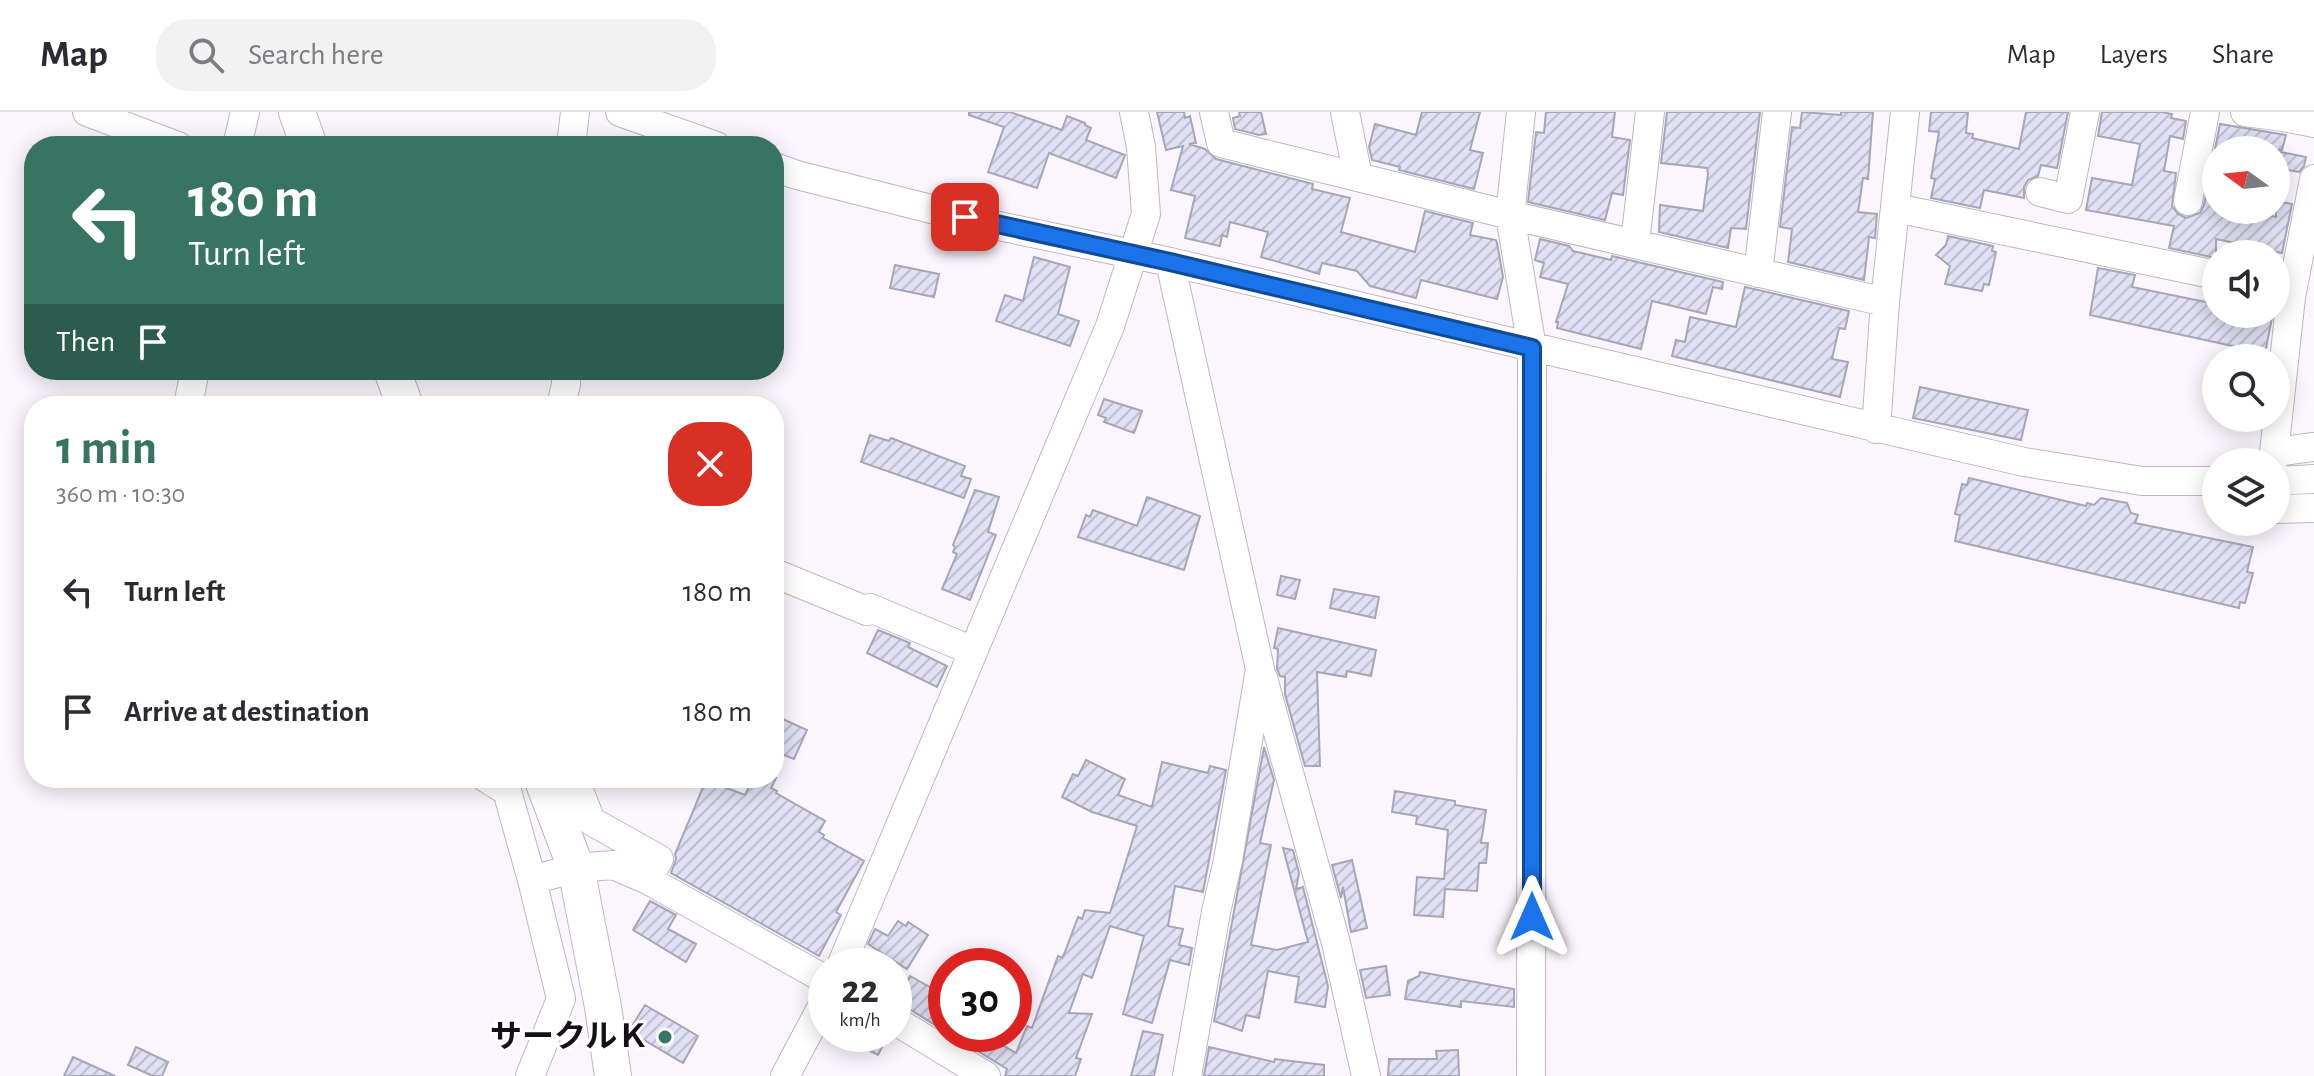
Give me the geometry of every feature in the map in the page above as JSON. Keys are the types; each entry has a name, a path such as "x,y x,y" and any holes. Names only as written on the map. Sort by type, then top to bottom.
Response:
{"main road":[{"path":"297,112 305,136"},
{"path":"546,788 576,868 613,1076"}],"street":[{"path":"87,112 151,136"},
{"path":"239,136 245,112"},
{"path":"572,136 575,112"},
{"path":"620,112 688,136"},
{"path":"849,948 1110,326 1146,214 1141,147 1134,112"},
{"path":"1214,112 1221,143 1510,215 1885,302"},
{"path":"1345,112 1358,177"},
{"path":"1521,112 1510,215 1532,348 1531,1076"},
{"path":"1635,243 1650,112"},
{"path":"1758,273 1777,112"},
{"path":"1876,429 1885,302 1905,112"},
{"path":"2040,192 2068,199 2085,112"},
{"path":"2188,201 2205,112"},
{"path":"2245,112 2283,115 2314,123"},
{"path":"784,170 994,225 1170,262 2024,462 2142,481 2202,481"},
{"path":"2275,448 2293,295 2314,179"},
{"path":"1896,208 2202,272"},
{"path":"1170,262 1260,669 1336,943 1366,1076"},
{"path":"2290,453 2314,447"},
{"path":"2290,480 2314,479"},
{"path":"2290,509 2314,508"},
{"path":"784,577 867,611 870,608 973,651"},
{"path":"1187,1076 1260,669"},
{"path":"502,788 507,791 532,880 561,999 530,1076"},
{"path":"578,788 591,821 659,859 648,880"},
{"path":"532,880 576,868 613,865 648,880 808,970"},
{"path":"912,1031 986,1076"},
{"path":"785,1076 808,1033"}],"building":[{"path":"969,112 1010,112 1062,130 1067,116 1091,128 1086,140 1125,155 1116,178 1049,153 1037,188 988,172 1004,127 969,115"},
{"path":"1157,112 1184,112 1185,118 1190,116 1196,143 1189,144 1205,149 1216,159 1313,184 1312,189 1350,198 1341,232 1415,252 1425,211 1473,223 1470,235 1496,240 1497,243 1503,277 1497,299 1421,280 1416,298 1370,286 1357,271 1322,263 1319,274 1261,257 1268,232 1230,222 1227,237 1222,235 1220,246 1185,238 1195,196 1171,190 1183,146 1166,150"},
{"path":"1239,112 1261,112 1266,134 1235,129 1233,118 1240,116"},
{"path":"1422,112 1480,112 1470,150 1483,153 1474,189 1372,160 1369,147 1375,124 1416,135"},
{"path":"1546,112 1615,112 1612,137 1630,140 1623,195 1612,193 1605,220 1528,202 1536,132 1544,133"},
{"path":"1667,112 1760,112 1746,229 1731,228 1728,248 1659,232 1660,205 1703,211 1708,174 1707,168 1661,163"},
{"path":"1802,112 1841,115 1841,112 1873,112 1868,179 1863,178 1858,212 1877,214 1875,238 1869,237 1864,280 1788,262 1792,229 1780,227 1792,127 1800,128"},
{"path":"1931,112 1968,112 1966,133 1973,134 1972,138 2019,149 2026,112 2068,112 2057,168 2041,165 2038,176 2028,180 2024,187 2024,198 1984,190 1980,208 1931,198 1935,179 1931,178 1939,132 1929,131"},
{"path":"2102,112 2161,112 2186,121 2183,139 2170,136 2164,171 2176,173 2172,206 2178,214 2186,218 2200,213 2202,209 2202,224 2288,224 2285,240 2202,240 2202,255 2169,248 2174,226 2086,210 2092,178 2132,185 2140,144 2098,136"},
{"path":"2220,124 2286,136 2218,136"},
{"path":"2290,154 2306,157 2299,172 2290,170"},
{"path":"1948,236 1993,246 1992,251 1996,252 1989,285 1984,284 1982,291 1945,284 1950,266 1936,255 1946,245"},
{"path":"1540,239 1611,260 1612,256 1723,282 1722,289 1713,287 1706,314 1652,301 1641,349 1557,328 1556,322 1568,284 1540,277 1544,263 1535,260"},
{"path":"1034,257 1070,267 1058,314 1079,321 1070,346 996,321 1005,295 1023,301"},
{"path":"895,265 939,274 934,297 890,288"},
{"path":"2098,268 2135,275 2132,287 2202,301 2202,328 2270,328 2267,344 2224,344 2090,315"},
{"path":"1745,287 1849,311 1845,329 1839,328 1832,359 1848,362 1840,397 1672,356 1676,340 1685,342 1690,317 1736,327"},
{"path":"1920,387 2028,410 2021,440 1913,418"},
{"path":"1104,399 1142,411 1134,433 1104,422 1106,418 1098,415"},
{"path":"870,435 889,441 891,438 965,466 961,476 971,479 964,498 861,462"},
{"path":"1969,478 2086,506 2087,503 2094,505 2101,498 2127,503 2131,513 2138,515 2135,523 2253,547 2247,572 2253,573 2245,603 2240,602 2239,608 1955,541 1960,515 1955,514 1962,484 1967,485"},
{"path":"975,490 999,497 988,532 996,535 970,600 942,589 957,554 953,552 953,545"},
{"path":"1147,497 1200,516 1184,570 1078,537 1086,515 1090,517 1093,510 1137,526"},
{"path":"1281,576 1300,580 1295,599 1277,595"},
{"path":"1334,589 1379,597 1375,618 1330,608"},
{"path":"1278,628 1376,650 1371,676 1347,671 1346,677 1317,672 1320,766 1305,766 1285,694 1285,677 1280,676 1277,669 1278,649 1274,648"},
{"path":"878,630 910,643 908,647 947,666 937,687 867,653"},
{"path":"784,720 807,730 794,759 784,755"},
{"path":"1264,747 1274,780 1260,843 1271,845 1251,945 1277,950 1308,942 1283,848 1293,850 1299,873 1296,889 1303,887 1328,986 1325,1007 1295,1002 1299,977 1268,971 1259,1018 1246,1015 1242,1031 1214,1021"},
{"path":"1086,760 1125,779 1118,795 1152,807 1162,762 1208,773 1210,766 1226,770 1203,892 1175,886 1168,926 1183,929 1179,945 1192,948 1189,965 1170,960 1152,1023 1123,1014 1144,936 1110,926 1092,978 1083,974 1069,1013 1092,1014 1076,1058 1081,1059 1075,1076 1005,1076 1007,1069 979,1052 1032,1052 1032,1028 1058,956 1062,958 1078,917 1082,919 1085,910 1110,913 1137,826 1092,812 1062,797 1073,774 1078,776"},
{"path":"703,788 727,788 745,795 748,788 777,791 825,821 819,832 824,835 823,838 864,861 836,912 841,915 823,948 808,950 671,873 675,854"},
{"path":"1395,791 1455,801 1455,805 1486,810 1481,843 1488,843 1486,863 1479,863 1477,891 1445,889 1443,917 1414,915 1417,877 1444,879 1448,830 1416,824 1417,816 1392,812"},
{"path":"1352,860 1367,928 1351,932 1343,887 1341,898 1332,865"},
{"path":"650,901 676,915 668,929 696,944 686,962 633,930"},
{"path":"898,921 906,926 908,922 928,935 912,961 912,948 874,948 868,944 875,929 888,936"},
{"path":"1386,966 1390,995 1366,998 1360,970"},
{"path":"1420,972 1514,989 1514,1007 1461,1001 1461,1007 1405,999 1408,981 1419,976"},
{"path":"912,977 928,986 928,1021 912,1011"},
{"path":"645,1005 698,1036 683,1063 629,1031"},
{"path":"1143,1031 1163,1035 1154,1076 1131,1076"},
{"path":"136,1047 168,1062 162,1076 153,1076 128,1065"},
{"path":"1209,1047 1274,1062 1275,1059 1324,1065 1324,1076 1204,1076"},
{"path":"1458,1050 1459,1076 1388,1076 1389,1059 1437,1059 1436,1051"},
{"path":"73,1057 115,1076 64,1076"}],"place":[{"name":"サークルＫ","path":"665,1037"}],"route":[{"path":"965,217 1532,348 1532,917"}]}
